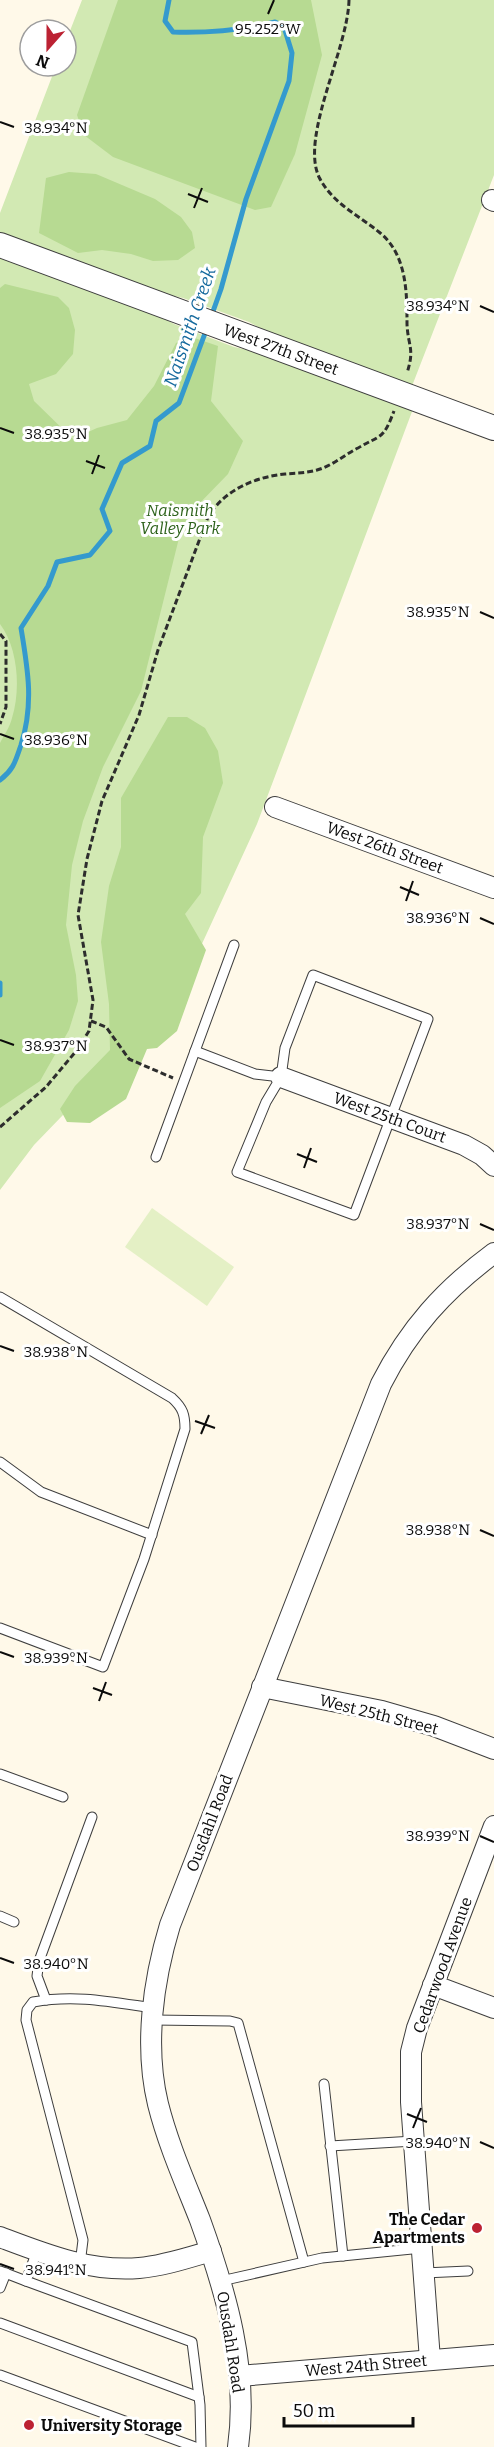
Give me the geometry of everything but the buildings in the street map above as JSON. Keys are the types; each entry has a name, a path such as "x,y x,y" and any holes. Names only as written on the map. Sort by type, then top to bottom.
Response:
{"street":[{"name":"West 27th Street","path":"0,245 494,428"},
{"name":"West 26th Street","path":"275,807 494,888"},
{"name":"West 25th Court","path":"281,1077 464,1145 482,1155 494,1166"},
{"name":"Ousdahl Road","path":"238,2447 239,2376 228,2308 221,2281 175,2158 158,2103 152,2054 153,2014 162,1953 170,1924 370,1408 394,1360 413,1329 464,1276 494,1253"},
{"name":"West 25th Street","path":"262,1686 382,1711 434,1726 494,1749"},
{"name":"Cedarwood Avenue","path":"430,2360 411,2102 411,2052 417,2028 494,1826"},
{"path":"433,1985 494,2008"},
{"path":"0,2237 80,2264 117,2269 167,2264 210,2251"},
{"name":"West 24th Street","path":"239,2376 494,2355"}],"lane":[{"path":"156,1157 234,945"},
{"path":"313,975 428,1019 354,1215 237,1172 266,1102 281,1077 285,1048 313,975"},
{"path":"195,1051 255,1074 281,1077"},
{"path":"0,1297 172,1398 181,1406 185,1415 185,1429 152,1535 103,1668 0,1628"},
{"path":"0,1462 41,1492 152,1535"},
{"path":"0,1774 63,1797"},
{"path":"46,2000 37,1976 39,1961 92,1816"},
{"path":"0,1916 14,1922"},
{"path":"80,2264 83,2240 26,2020 27,2010 33,2002 57,1997 89,1999 153,2014 238,2023 304,2262"},
{"path":"324,2084 342,2256"},
{"path":"330,2146 414,2141"},
{"path":"221,2281 304,2262 422,2248"},
{"path":"26,2281 37,2251"},
{"path":"424,2273 468,2271"},
{"path":"0,2288 3,2272 192,2342 199,2397 201,2447"},
{"path":"0,2323 199,2397"},
{"path":"0,2375 195,2447"}],"path":[{"path":"349,0 347,24 315,134 315,162 319,177 328,190 344,207 380,233 390,243 398,258 407,294 408,332 412,351 404,382"},
{"path":"0,1127 32,1100 65,1066 85,1039 92,1021 93,1000 78,915 87,859 102,801 142,706 158,651 208,517 215,505 224,497 253,481 282,474 317,470 363,445 372,443 388,426 396,404"},
{"path":"0,634 6,641 6,707 0,724"},
{"path":"92,1021 106,1028 129,1059 183,1083"}],"green space":[{"path":"82,0 494,0 494,175 412,386 271,334 249,322 183,298 157,292 0,233 0,213 51,78 78,78 78,18 75,18"},
{"path":"118,0 311,0 322,55 295,154 271,207 255,210 113,157 84,135 77,115"},
{"path":"69,172 96,174 155,199 181,217 192,232 195,248 178,260 153,261 131,254 102,250 78,253 39,233 46,178"},
{"name":"Naismith Valley Park","path":"0,255 150,311 174,324 234,347 267,354 413,409 257,824 178,996 34,1145 0,1190"},
{"path":"5,284 58,297 69,308 75,330 73,354 56,374 29,384 34,401 73,439 97,428 127,420 154,386 176,343 189,336 218,346 211,401 243,441 228,474 194,509 180,534 141,691 103,767 83,821 72,865 66,925 76,975 78,1001 69,1030 40,1081 0,1108 0,743 12,718 17,682 11,645 0,624 0,288"},
{"path":"168,717 187,717 205,728 218,751 223,783 203,837 201,893 185,914 206,950 177,1031 157,1048 147,1049 126,1099 90,1123 67,1122 60,1109 75,1086 110,1050 109,1004 101,942 109,886 121,847 121,798"},
{"path":"152,1208 234,1267 207,1306 125,1247"}],"waterway":[{"name":"Naismith Creek","path":"169,0 165,21 173,32 224,31 275,22 284,27 292,53 289,81 246,199 211,317"},
{"name":"Naismith Creek","path":"0,780 11,769 25,730 29,701 28,673 21,628 48,586 57,562 90,555 110,531 102,509 122,463 150,446 156,421 179,403 207,328"},
{"name":"Naismith Creek","path":"0,983 0,995"}],"place":[{"name":"The Cedar Apartments","path":"477,2228"},
{"name":"University Storage","path":"29,2425"}]}
